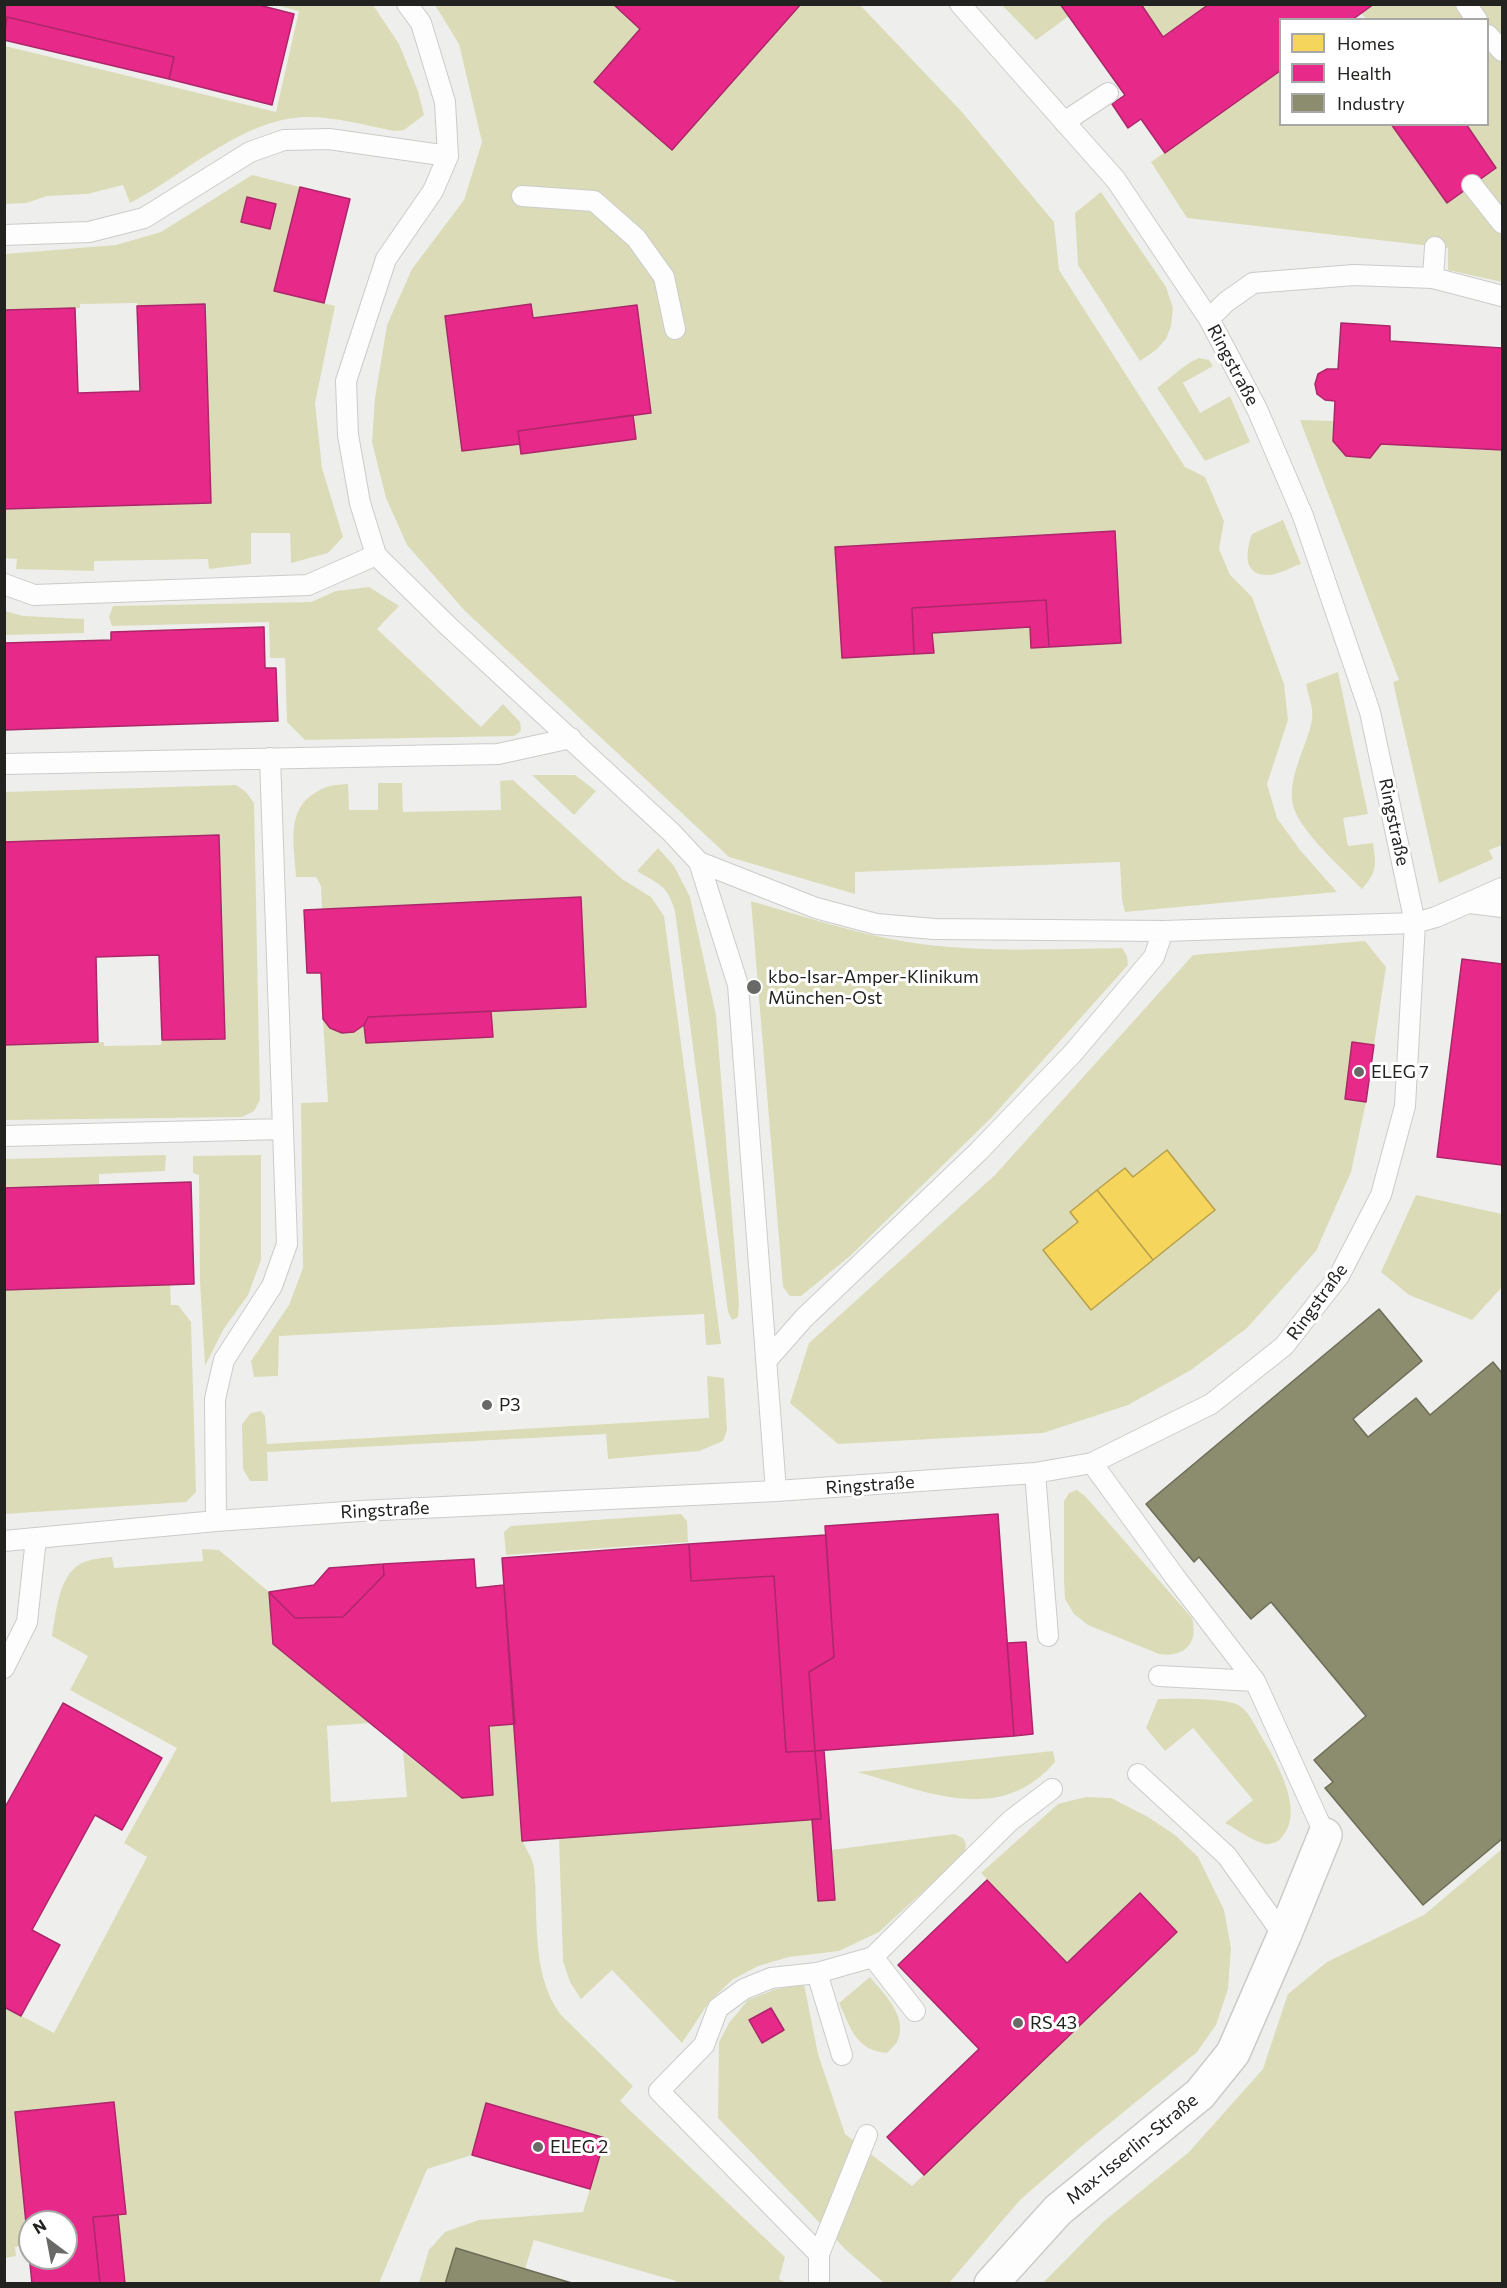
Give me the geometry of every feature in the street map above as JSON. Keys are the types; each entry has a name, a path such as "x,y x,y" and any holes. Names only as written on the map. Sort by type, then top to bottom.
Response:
{"street":[{"name":"Max-Isserlin-Straße","path":"991,2283 1058,2210 1200,2094 1233,2053 1325,1835"}],"lane":[{"path":"407,4 421,23 445,102 448,156 433,191 386,259 346,381 348,435 360,503 376,555 447,625 671,832 699,862 738,985 776,1491"},
{"name":"Ringstraße","path":"4,1540 360,1511 776,1491 1035,1473 1092,1463 1211,1404 1284,1346 1339,1276 1381,1195 1405,1106 1415,923 1370,712 1311,538 1257,409 1209,319 1116,180 960,4"},
{"path":"1466,4 1476,18"},
{"path":"1489,36 1503,51"},
{"path":"1064,122 1108,93"},
{"path":"4,235 89,232 144,218 250,152 284,140 329,139 448,156"},
{"path":"1472,185 1503,223"},
{"path":"522,196 594,201 636,238 664,277 675,329"},
{"path":"1433,278 1435,247"},
{"path":"1209,319 1226,302 1253,283 1354,275 1433,278 1503,296"},
{"path":"4,584 34,595 308,585 376,555"},
{"path":"4,764 498,754 571,738"},
{"path":"216,1521 215,1399 224,1360 272,1286 287,1244 270,758"},
{"path":"699,862 816,908 876,924 934,929 1163,931 1415,923 1436,917 1503,888"},
{"path":"1470,903 1503,907"},
{"path":"767,1360 813,1310 978,1152 1073,1053 1154,957 1163,931"},
{"path":"4,1136 283,1129"},
{"path":"1092,1463 1255,1681 1325,1835"},
{"path":"1035,1473 1048,1636"},
{"path":"4,1668 27,1622 36,1539"},
{"path":"1159,1676 1255,1681"},
{"path":"1138,1774 1227,1856 1284,1936"},
{"path":"819,2254 659,2091 704,2045 718,2008 744,1989 771,1978 817,1973 873,1957 1010,1821 1052,1789"},
{"path":"873,1957 915,2011"},
{"path":"817,1973 842,2055"},
{"path":"819,2283 819,2254 867,2135"}],"green space":[{"path":"276,5 373,5 399,44 418,91 424,115 404,130 394,131 326,118 303,117 280,120 235,138 130,203 123,185 87,194 47,196 26,203 5,204 5,46 276,112 299,11"},
{"path":"435,5 860,5 961,111 1054,222 1059,270 1185,467 1205,477 1224,521 1219,549 1230,575 1252,597 1284,684 1288,720 1267,784 1277,818 1300,850 1337,892 1125,912 1120,862 855,872 855,894 729,857 465,611 407,545 386,498 372,442 375,398 387,325 412,269 464,200 482,142 459,44"},
{"path":"1002,5 1060,5 1069,16 1036,40"},
{"path":"1141,5 1209,5 1163,37"},
{"path":"1374,5 1502,5 1502,282 1448,270 1448,248 1187,218 1151,162 1279,72 1279,126 1392,126 1447,203 1496,168 1467,126 1489,126 1489,18 1365,18 1361,13"},
{"path":"252,175 300,187 274,291 335,306 315,403 322,468 343,537 328,553 291,563 290,533 251,533 251,564 209,569 208,559 94,561 94,571 16,569 17,559 5,558 5,509 210,503 137,303 80,304 80,308 5,310 5,254 116,245 161,232"},
{"path":"1101,192 1166,287 1173,308 1171,326 1166,339 1156,350 1140,361 1078,265 1075,213"},
{"path":"1199,358 1209,360 1213,366 1183,383 1200,413 1230,396 1250,442 1205,461 1157,388 1183,367"},
{"path":"1300,420 1334,421 1333,441 1346,456 1370,458 1381,444 1502,451 1502,845 1489,850 1493,859 1439,883 1393,682 1399,680"},
{"path":"1283,520 1301,564 1272,575 1260,574 1250,567 1248,561 1248,547 1252,534"},
{"path":"369,587 399,606 377,629 481,727 503,704 520,722 521,731 514,736 305,740 287,722 285,658 270,658 269,622 112,626 109,617 113,606 311,602 336,591"},
{"path":"5,611 23,616 84,619 84,633 5,635"},
{"path":"1338,672 1368,814 1343,818 1348,846 1373,843 1375,857 1375,868 1362,889 1312,838 1293,805 1295,773 1312,720 1312,707 1306,684"},
{"path":"532,775 575,775 596,791 574,815"},
{"path":"513,780 622,879 651,897 664,916 721,1344 706,1345 704,1314 279,1336 278,1376 254,1377 251,1361 289,1305 303,1268 301,1103 328,1102 323,1019 333,1029 347,1032 364,1025 491,1011 586,1007 581,897 322,909 321,886 316,877 296,877 294,834 297,814 309,797 319,790 348,784 349,810 378,810 378,783 402,783 403,812 501,810 500,781"},
{"path":"236,785 246,792 254,803 260,1100 254,1111 242,1117 5,1120 4,1045 104,1042 104,1046 161,1045 162,1040 224,1039 219,835 5,842 5,792"},
{"path":"658,848 674,866 690,897 716,1015 739,1303 738,1317 732,1320 728,1312 675,911 665,890 637,871"},
{"path":"751,901 848,929 907,942 987,949 1122,948 1127,956 1128,965 992,1117 850,1256 801,1296 790,1296 783,1287"},
{"path":"1365,941 1386,967 1374,1045 1352,1042 1345,1099 1366,1102 1351,1172 1316,1251 1247,1328 1191,1370 1128,1405 1043,1433 838,1444 790,1403 809,1343 995,1175 1193,955"},
{"path":"166,1155 165,1171 99,1174 99,1185 5,1188 6,1159"},
{"path":"261,1155 261,1260 248,1295 223,1330 205,1366 200,1282 199,1175 193,1173 193,1156"},
{"path":"1416,1195 1502,1214 1502,1287 1472,1320 1409,1295 1381,1272"},
{"path":"170,1284 171,1305 178,1305 191,1322 196,1492 186,1502 5,1514 5,1290"},
{"path":"707,1376 724,1378 727,1430 723,1441 699,1451 608,1459 606,1434 267,1452 268,1481 250,1481 243,1469 242,1424 251,1413 261,1411 265,1416 267,1444 709,1418"},
{"path":"1077,1490 1085,1496 1192,1618 1193,1635 1188,1647 1176,1654 1159,1654 1088,1625 1074,1614 1065,1599 1064,1501 1069,1493"},
{"path":"681,1514 687,1521 688,1542 506,1555 504,1532 511,1526"},
{"path":"202,1549 219,1550 269,1592 273,1644 370,1723 327,1726 331,1802 407,1797 403,1752 462,1798 493,1795 489,1726 515,1724 522,1838 533,1864 540,1962 550,1997 560,2014 633,2086 620,2101 785,2257 779,2279 786,2283 676,2283 676,2281 534,2240 525,2269 456,2249 445,2283 419,2283 429,2250 445,2232 479,2220 583,2212 605,2138 486,2103 472,2155 427,2169 379,2283 125,2283 118,2215 126,2214 114,2102 15,2112 25,2210 18,2210 16,2256 5,2258 4,2007 54,2033 147,1857 124,1843 177,1748 70,1690 88,1656 52,1636 59,1597 73,1570 80,1564 100,1558 112,1557 114,1568 203,1561"},
{"path":"1158,1699 1224,1701 1240,1706 1247,1712 1274,1758 1290,1800 1289,1826 1279,1840 1271,1844 1261,1843 1225,1823 1253,1800 1193,1728 1165,1751 1146,1728"},
{"path":"1053,1751 1055,1762 1033,1782 1010,1794 986,1799 961,1799 935,1794 857,1772"},
{"path":"1086,1797 1111,1798 1148,1817 1175,1835 1198,1857 1224,1910 1231,1948 1228,1989 1216,2025 1197,2052 1020,2200 949,2283 884,2283 846,2250 718,2118 719,2042 729,2023 748,2000 776,1989 804,1984 818,2054 845,2134 912,2186 1177,1932 1140,1893 1067,1963 981,1873 1058,1804"},
{"path":"812,1819 818,1901 835,1899 831,1850 954,1834 963,1838 966,1844 965,1853 879,1932 839,1951 789,1957 758,1966 732,1980 709,2002 682,2043 612,1970 581,1999 570,1982 563,1961 559,1838"},
{"path":"1502,1849 1502,2283 1043,2283 1103,2222 1189,2152 1263,2069 1288,1994 1327,1962 1424,1915"},
{"path":"870,1977 888,1998 900,2024 897,2042 887,2053 876,2051 861,2042 851,2029 839,2003"}],"building: Homes":[{"path":"1167,1150 1215,1210 1153,1260 1097,1190 1125,1168 1133,1177"},
{"path":"1097,1190 1153,1260 1091,1310 1043,1250 1078,1222 1070,1212"}],"building: Health":[{"path":"4,4 255,4 294,14 272,105 169,79 174,57 7,17 4,28"},
{"path":"613,4 801,4 672,150 594,82 640,29"},
{"path":"1060,4 1141,4 1163,37 1209,4 1374,4 1355,18 1279,18 1279,72 1165,153 1141,119 1128,128 1112,104 1125,95"},
{"path":"7,17 174,57 169,79 4,40"},
{"path":"1392,126 1467,126 1496,168 1447,203"},
{"path":"300,187 350,199 324,303 274,291"},
{"path":"247,197 276,204 270,229 241,222"},
{"path":"205,304 211,503 4,509 4,310 75,308 78,393 140,391 137,306"},
{"path":"531,304 533,318 637,305 651,413 518,431 520,444 462,451 445,316"},
{"path":"1341,323 1390,326 1390,341 1502,348 1502,450 1381,444 1370,458 1346,456 1333,441 1335,401 1325,400 1317,394 1315,384 1318,374 1327,369 1338,369"},
{"path":"633,415 636,439 521,454 518,431"},
{"path":"1115,531 1121,643 1049,647 1046,600 912,608 914,654 842,658 835,547"},
{"path":"1046,600 1049,647 1031,648 1030,627 932,633 934,653 914,654 912,608"},
{"path":"264,627 265,668 276,668 278,721 4,730 4,643 111,640 111,632"},
{"path":"219,835 225,1039 162,1040 159,955 96,957 98,1042 4,1045 4,842"},
{"path":"581,897 586,1007 368,1017 364,1025 354,1032 342,1033 330,1028 323,1019 321,973 307,973 304,910"},
{"path":"1462,959 1502,964 1502,1165 1437,1157"},
{"path":"491,1011 493,1037 366,1043 364,1025 368,1017"},
{"name":"ELEG 7","path":"1352,1042 1374,1045 1366,1102 1345,1099"},
{"path":"191,1182 194,1284 4,1290 4,1188"},
{"path":"998,1514 1014,1736 815,1751 809,1672 834,1657 825,1526"},
{"path":"826,1535 834,1657 809,1672 815,1751 786,1752 774,1576 691,1581 689,1544"},
{"path":"689,1544 691,1581 774,1576 786,1752 815,1751 821,1819 522,1841 502,1558"},
{"path":"474,1559 476,1588 504,1585 515,1724 489,1726 493,1795 462,1798 273,1644 269,1592 295,1618 343,1617 384,1575 383,1564"},
{"path":"383,1564 384,1575 343,1617 295,1618 269,1592 314,1585 329,1568"},
{"path":"1026,1642 1033,1734 1014,1736 1007,1643"},
{"path":"63,1703 162,1758 122,1830 95,1815 32,1930 60,1945 21,2016 4,2007 4,1809"},
{"path":"824,1750 835,1900 818,1901 812,1819 821,1819 815,1751"},
{"name":"RS 43","path":"987,1880 1067,1963 1140,1893 1177,1932 924,2175 887,2137 979,2049 898,1965"},
{"path":"771,2008 784,2030 762,2043 749,2020"},
{"path":"114,2102 126,2214 93,2217 100,2284 32,2284 31,2270 78,2270 78,2210 25,2210 15,2112"},
{"name":"ELEG 2","path":"486,2103 605,2138 590,2189 472,2155"},
{"path":"118,2215 125,2284 100,2284 93,2217"}],"building: Industry":[{"path":"1379,1309 1422,1361 1353,1419 1368,1437 1416,1398 1430,1415 1493,1362 1502,1373 1502,1839 1423,1905 1325,1788 1333,1782 1314,1760 1366,1716 1271,1602 1251,1619 1199,1557 1194,1562 1146,1504"},
{"path":"456,2248 525,2269 575,2284 445,2284"}],"place":[{"name":"kbo-Isar-Amper-Klinikum München-Ost","path":"754,987"},
{"name":"ELEG 7","path":"1359,1072"},
{"name":"P3","path":"487,1405"},
{"name":"RS 43","path":"1018,2023"},
{"name":"ELEG 2","path":"538,2147"}]}
